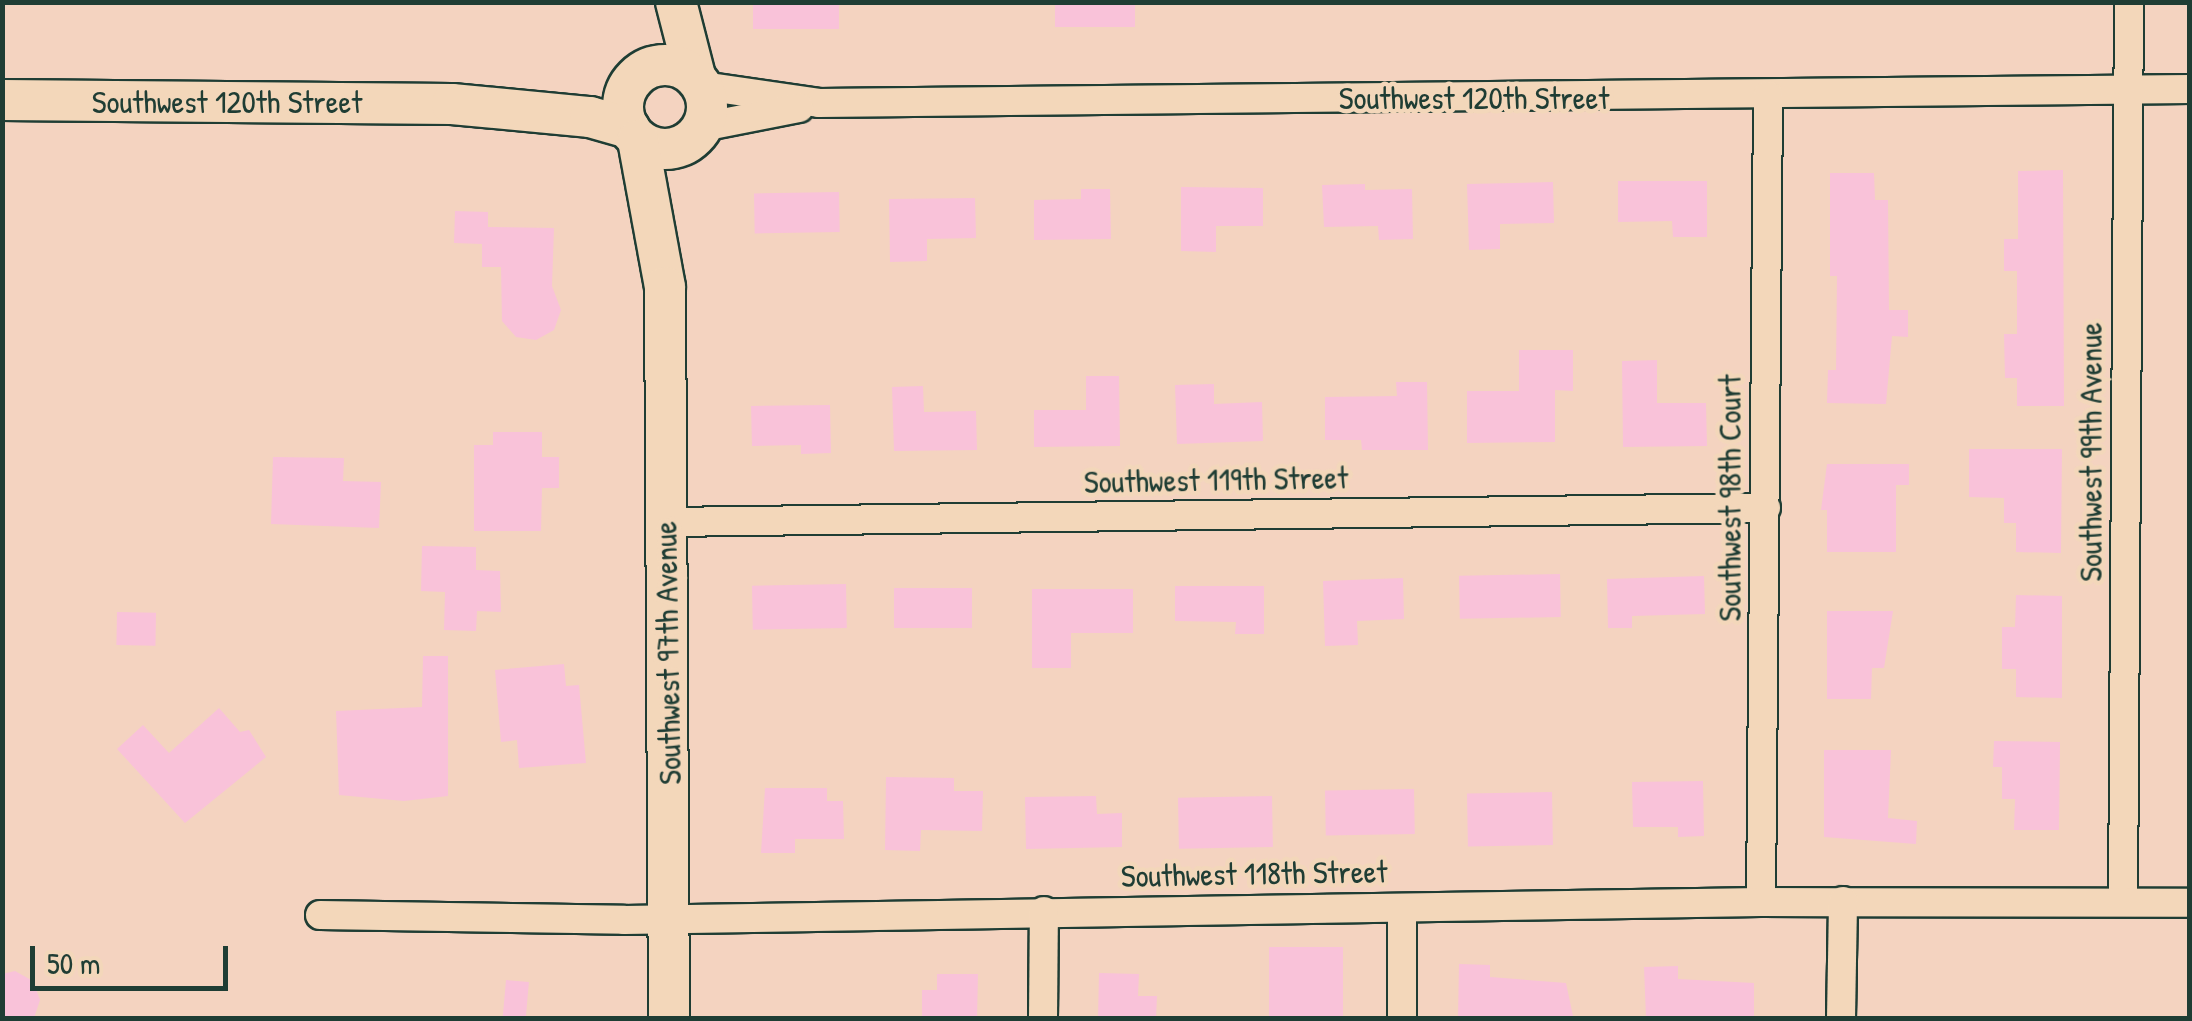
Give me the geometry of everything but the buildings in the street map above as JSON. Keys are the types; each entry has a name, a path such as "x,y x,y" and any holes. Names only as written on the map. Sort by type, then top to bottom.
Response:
{"street":[{"path":"655,2 639,74 623,101 633,134 666,149 697,133 707,114 676,2"},
{"name":"Southwest 99th Avenue","path":"2123,902 2129,2"},
{"path":"639,74 671,65 698,81"},
{"name":"Southwest 120th Street","path":"452,104 489,94 602,89 639,74"},
{"name":"Southwest 120th Street","path":"698,81 820,103 2190,89"},
{"name":"Southwest 98th Court","path":"1760,902 1768,96"},
{"name":"Southwest 120th Street","path":"2,100 452,104 590,117 633,134"},
{"name":"Southwest 120th Street","path":"697,133 820,103"},
{"name":"Southwest 97th Avenue","path":"665,287 676,260 680,174 697,133"},
{"name":"Southwest 97th Avenue","path":"633,134 665,287 669,1018"},
{"name":"Southwest 119th Street","path":"666,522 1766,508"},
{"name":"Southwest 118th Street","path":"320,915 670,917 1760,902 2190,903"},
{"path":"1841,1018 1843,902"},
{"path":"1402,908 1402,1018"},
{"path":"1043,1018 1044,911"}]}
